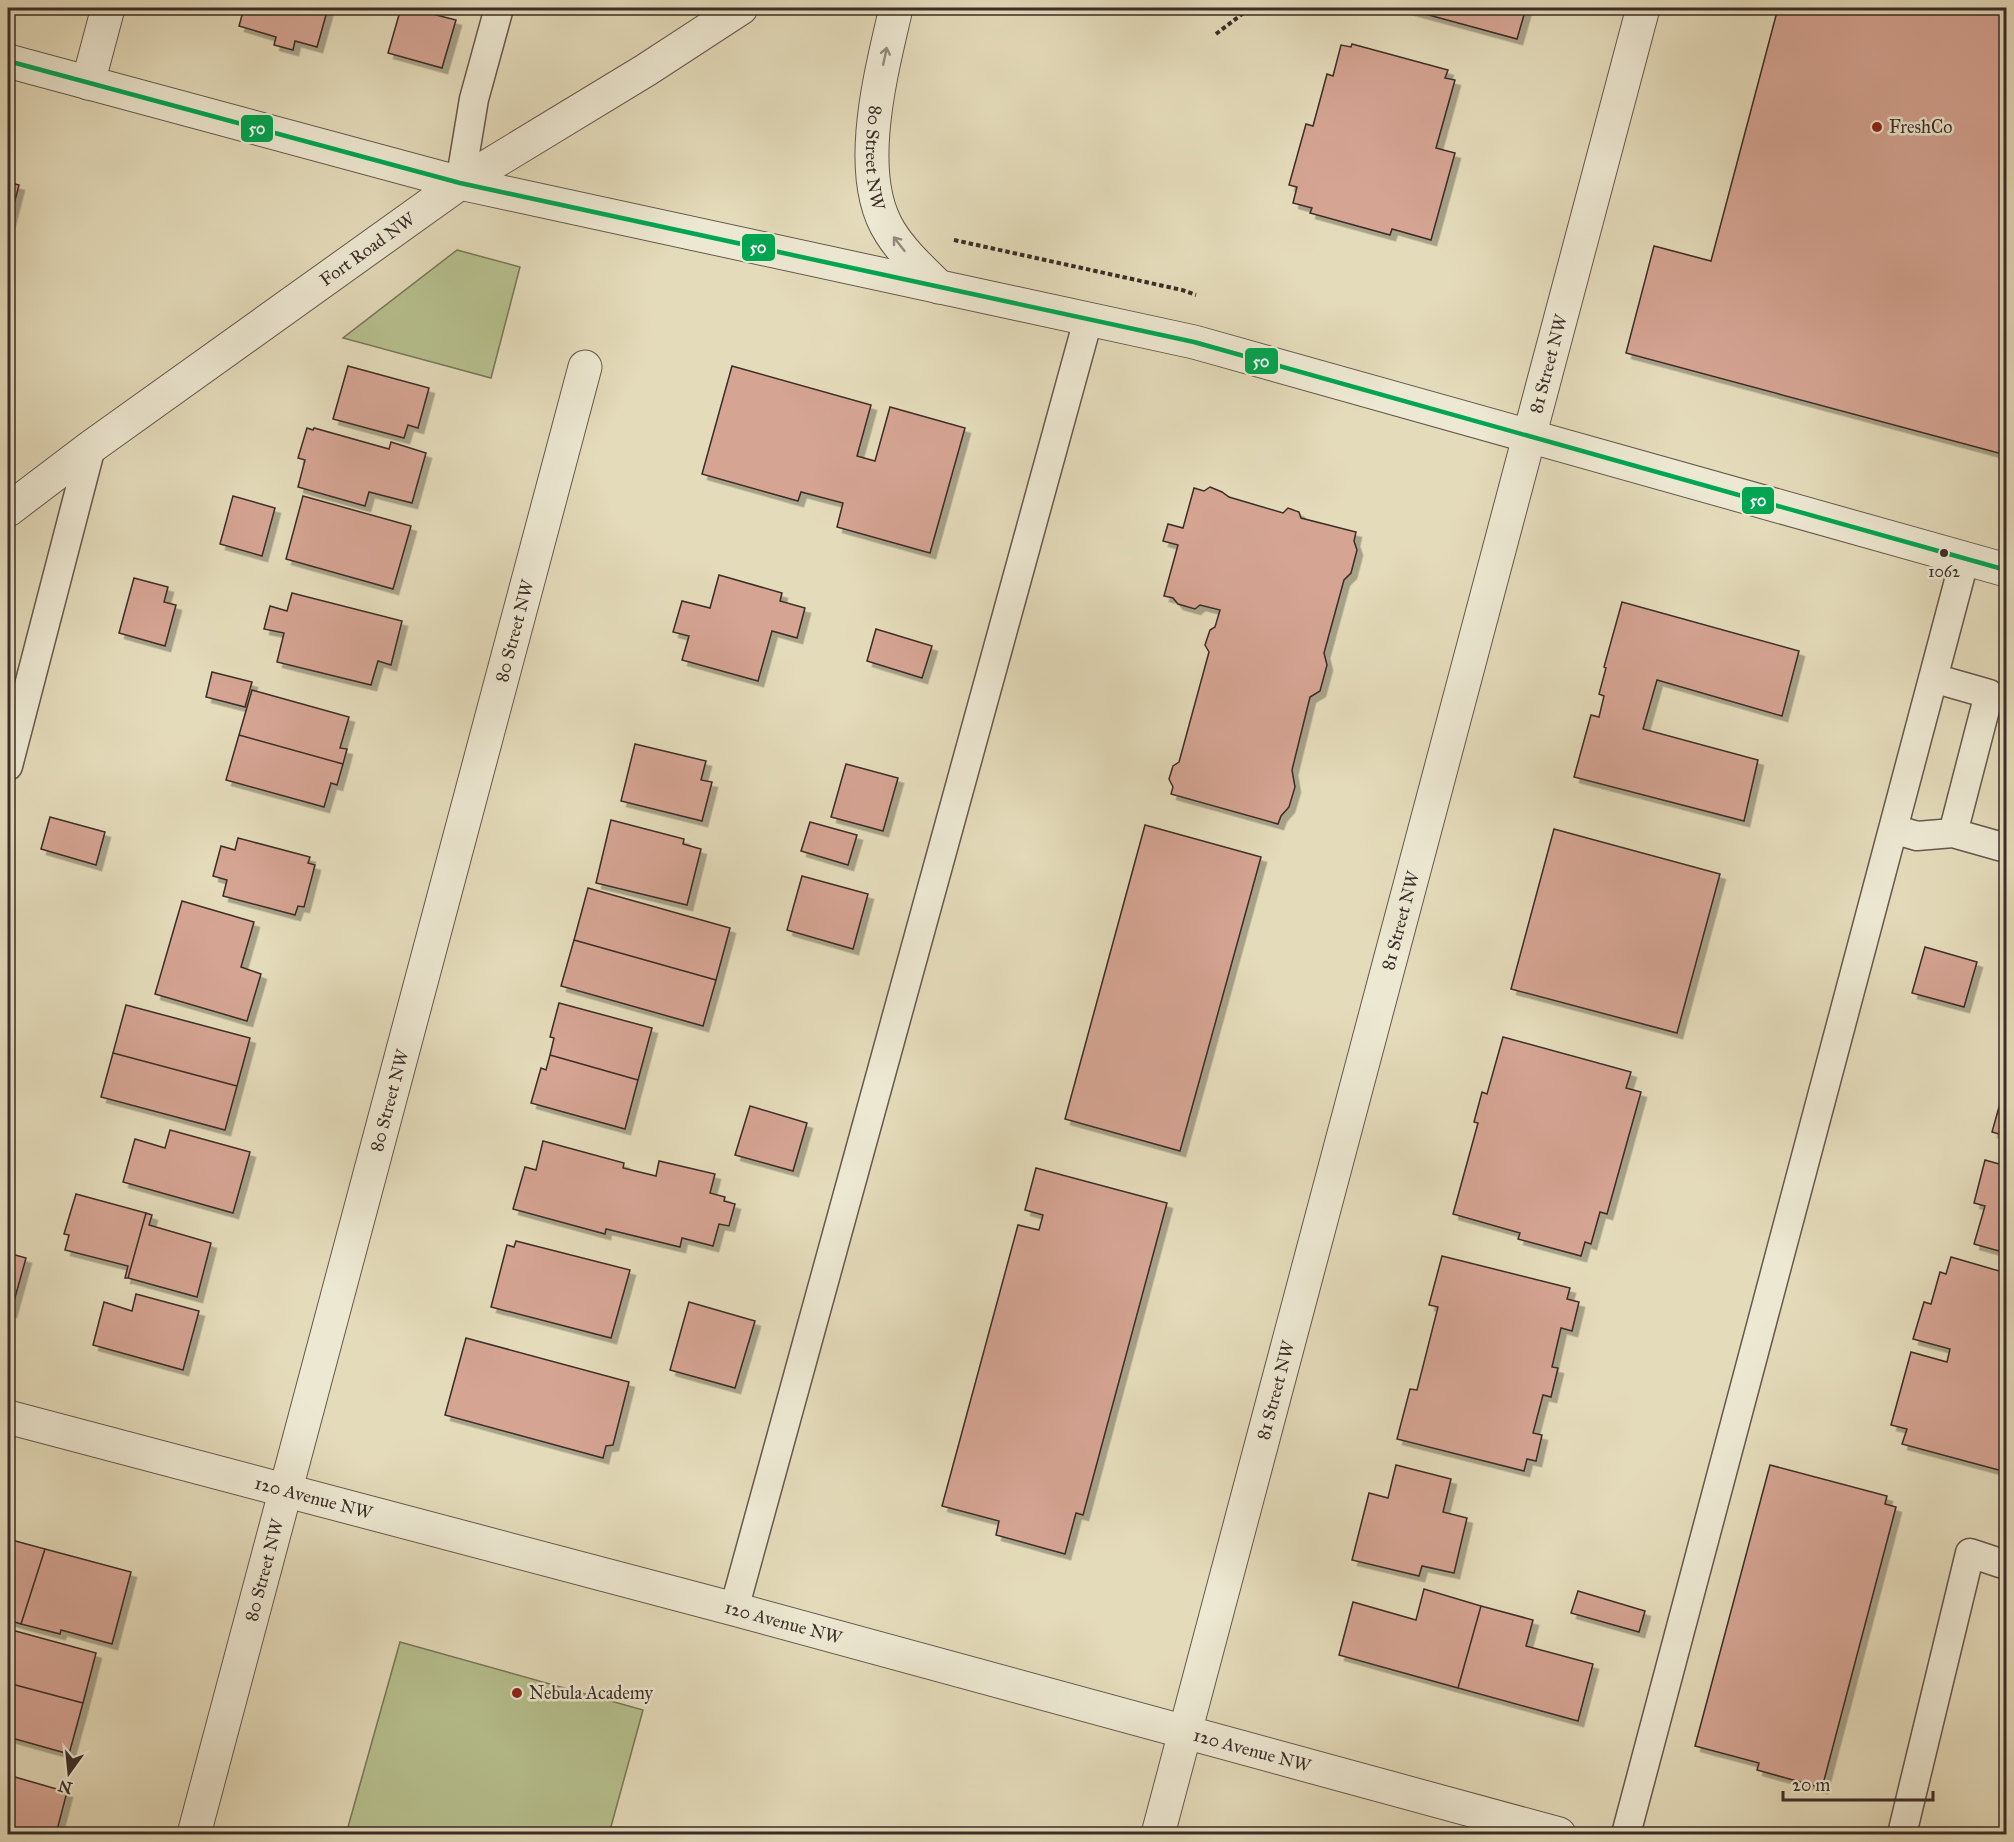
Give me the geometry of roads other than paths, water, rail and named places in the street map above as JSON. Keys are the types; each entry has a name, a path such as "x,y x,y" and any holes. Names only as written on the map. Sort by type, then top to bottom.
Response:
{"street":[{"path":"88,83 108,8"},
{"name":"Fort Road NW","path":"8,510 90,447 460,183 646,70 741,8"},
{"name":"80 Street NW","path":"896,8 873,122 872,162 878,204 890,231 912,261 939,287"},
{"name":"81 Street NW","path":"1158,1834 1643,8"},
{"path":"8,61 460,183 1194,342 2007,570"},
{"name":"80 Street NW","path":"194,1834 585,368"},
{"name":"120 Avenue NW","path":"8,1417 734,1609 1185,1734 1559,1834"}],"lane":[{"path":"460,183 474,99 499,8"},
{"path":"734,1609 1088,320"},
{"path":"8,766 90,447"},
{"path":"1626,1834 1965,558"},
{"path":"1933,678 1989,694 1953,833"},
{"path":"1893,829 1917,836 1953,833 2007,848"},
{"path":"1902,1834 1970,1552 2007,1565"}],"place":[{"name":"FreshCo","path":"1877,127"},
{"name":"1062","path":"1944,553"},
{"name":"Nebula Academy","path":"517,1693"}]}
